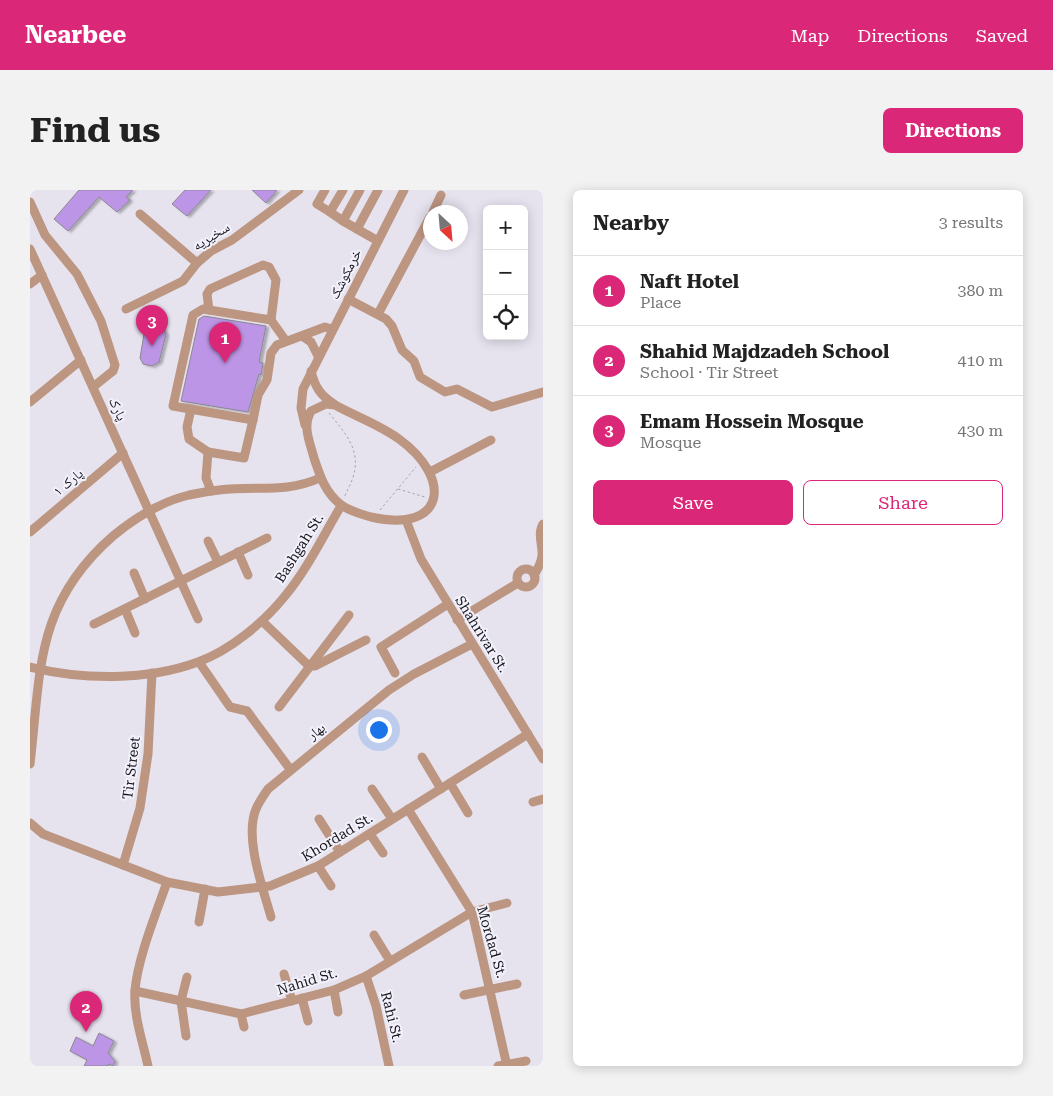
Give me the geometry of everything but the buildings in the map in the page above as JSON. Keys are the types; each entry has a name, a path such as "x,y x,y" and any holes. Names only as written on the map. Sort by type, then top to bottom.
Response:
{"street":[{"name":"سخیریه","path":"140,214 197,263 211,251 232,240 299,190"},
{"path":"324,190 317,204 378,241"},
{"path":"330,212 343,190"},
{"path":"344,221 360,190"},
{"path":"357,229 378,190"},
{"name":"خرمکوشک","path":"341,506 320,478 301,408 303,389 318,356 404,190"},
{"path":"436,205 441,195"},
{"path":"30,202 45,235 77,274 101,321 116,366 113,371 93,387"},
{"path":"378,314 423,230"},
{"name":"پارک","path":"30,249 198,619"},
{"path":"126,309 183,281 197,263"},
{"path":"209,310 207,294 210,289 263,265 269,266 276,280 271,320 286,341"},
{"path":"30,284 42,275"},
{"path":"348,299 378,314 392,326 402,350 414,361 420,376 445,392 457,389 492,407 543,392"},
{"path":"253,420 173,406 193,315 197,310 209,310 271,320"},
{"path":"191,409 187,427 190,439 208,452 244,458 258,395 267,380 271,353 277,345 286,341 325,328 332,329"},
{"path":"302,336 311,342 318,356"},
{"path":"30,402 81,360"},
{"path":"311,371 318,391 335,405 399,439 421,460 430,472 435,488 433,500 422,514 406,520 374,518 341,506"},
{"path":"305,427 311,411 322,405 335,405"},
{"path":"430,472 491,440"},
{"path":"208,452 206,478 211,492"},
{"name":"پارک ۱","path":"30,532 123,453"},
{"path":"30,764 34,668 59,604 76,575 96,551 148,509 186,496 256,488 286,489 320,478"},
{"name":"Bashgah St.","path":"34,668 77,675 115,676 152,673 199,662 232,644 262,621 285,597 304,570 341,506"},
{"name":"Shahrivar St.","path":"406,520 421,559 543,759"},
{"path":"518,583 522,586 531,586 534,581 534,575 540,566 542,555 540,529 543,524"},
{"path":"94,624 267,538"},
{"path":"208,541 218,562"},
{"path":"238,552 248,575"},
{"path":"518,583 517,574 522,570 528,569 534,575"},
{"path":"134,574 145,599"},
{"path":"457,620 518,583"},
{"path":"395,673 382,647 448,604"},
{"path":"125,609 135,633"},
{"path":"279,706 349,615"},
{"path":"262,621 309,666 315,666 366,640"},
{"name":"بهار","path":"271,917 253,837 256,809 268,789 290,769 389,690 414,674 472,644"},
{"path":"199,662 230,707 247,711 290,769"},
{"name":"Tir Street","path":"124,865 140,808 148,754 152,673"},
{"name":"Khordad St.","path":"32,828 167,882 218,892 270,886 318,866 528,734"},
{"path":"422,758 441,789"},
{"path":"450,783 468,813"},
{"path":"372,788 392,820"},
{"path":"533,802 543,799"},
{"name":"Mordad St.","path":"408,809 472,912 490,989 504,1065"},
{"path":"319,819 340,852"},
{"path":"370,834 382,853"},
{"path":"318,866 331,886"},
{"path":"148,1066 136,1010 135,991 137,974 167,882"},
{"path":"199,922 205,889"},
{"name":"Nahid St.","path":"135,991 241,1014 334,990 366,976 472,912 506,903"},
{"path":"374,935 390,961"},
{"path":"284,974 292,1001"},
{"name":"Rahi St.","path":"366,976 376,1006 389,1066"},
{"path":"186,1036 181,1001 187,977"},
{"path":"464,994 517,984"},
{"path":"334,990 338,1012"},
{"path":"302,998 308,1021"},
{"path":"241,1014 244,1027"},
{"path":"504,1065 526,1061"}],"path":[{"path":"322,405 349,438 355,451 356,464 352,480 341,506"},
{"path":"374,518 421,460"},
{"path":"398,489 433,500"}],"place":[{"name":"Emam Hossein Mosque","path":"152,346"},
{"name":"Naft Hotel","path":"225,363"},
{"name":"Shahid Majdzadeh School","path":"86,1032"}]}
